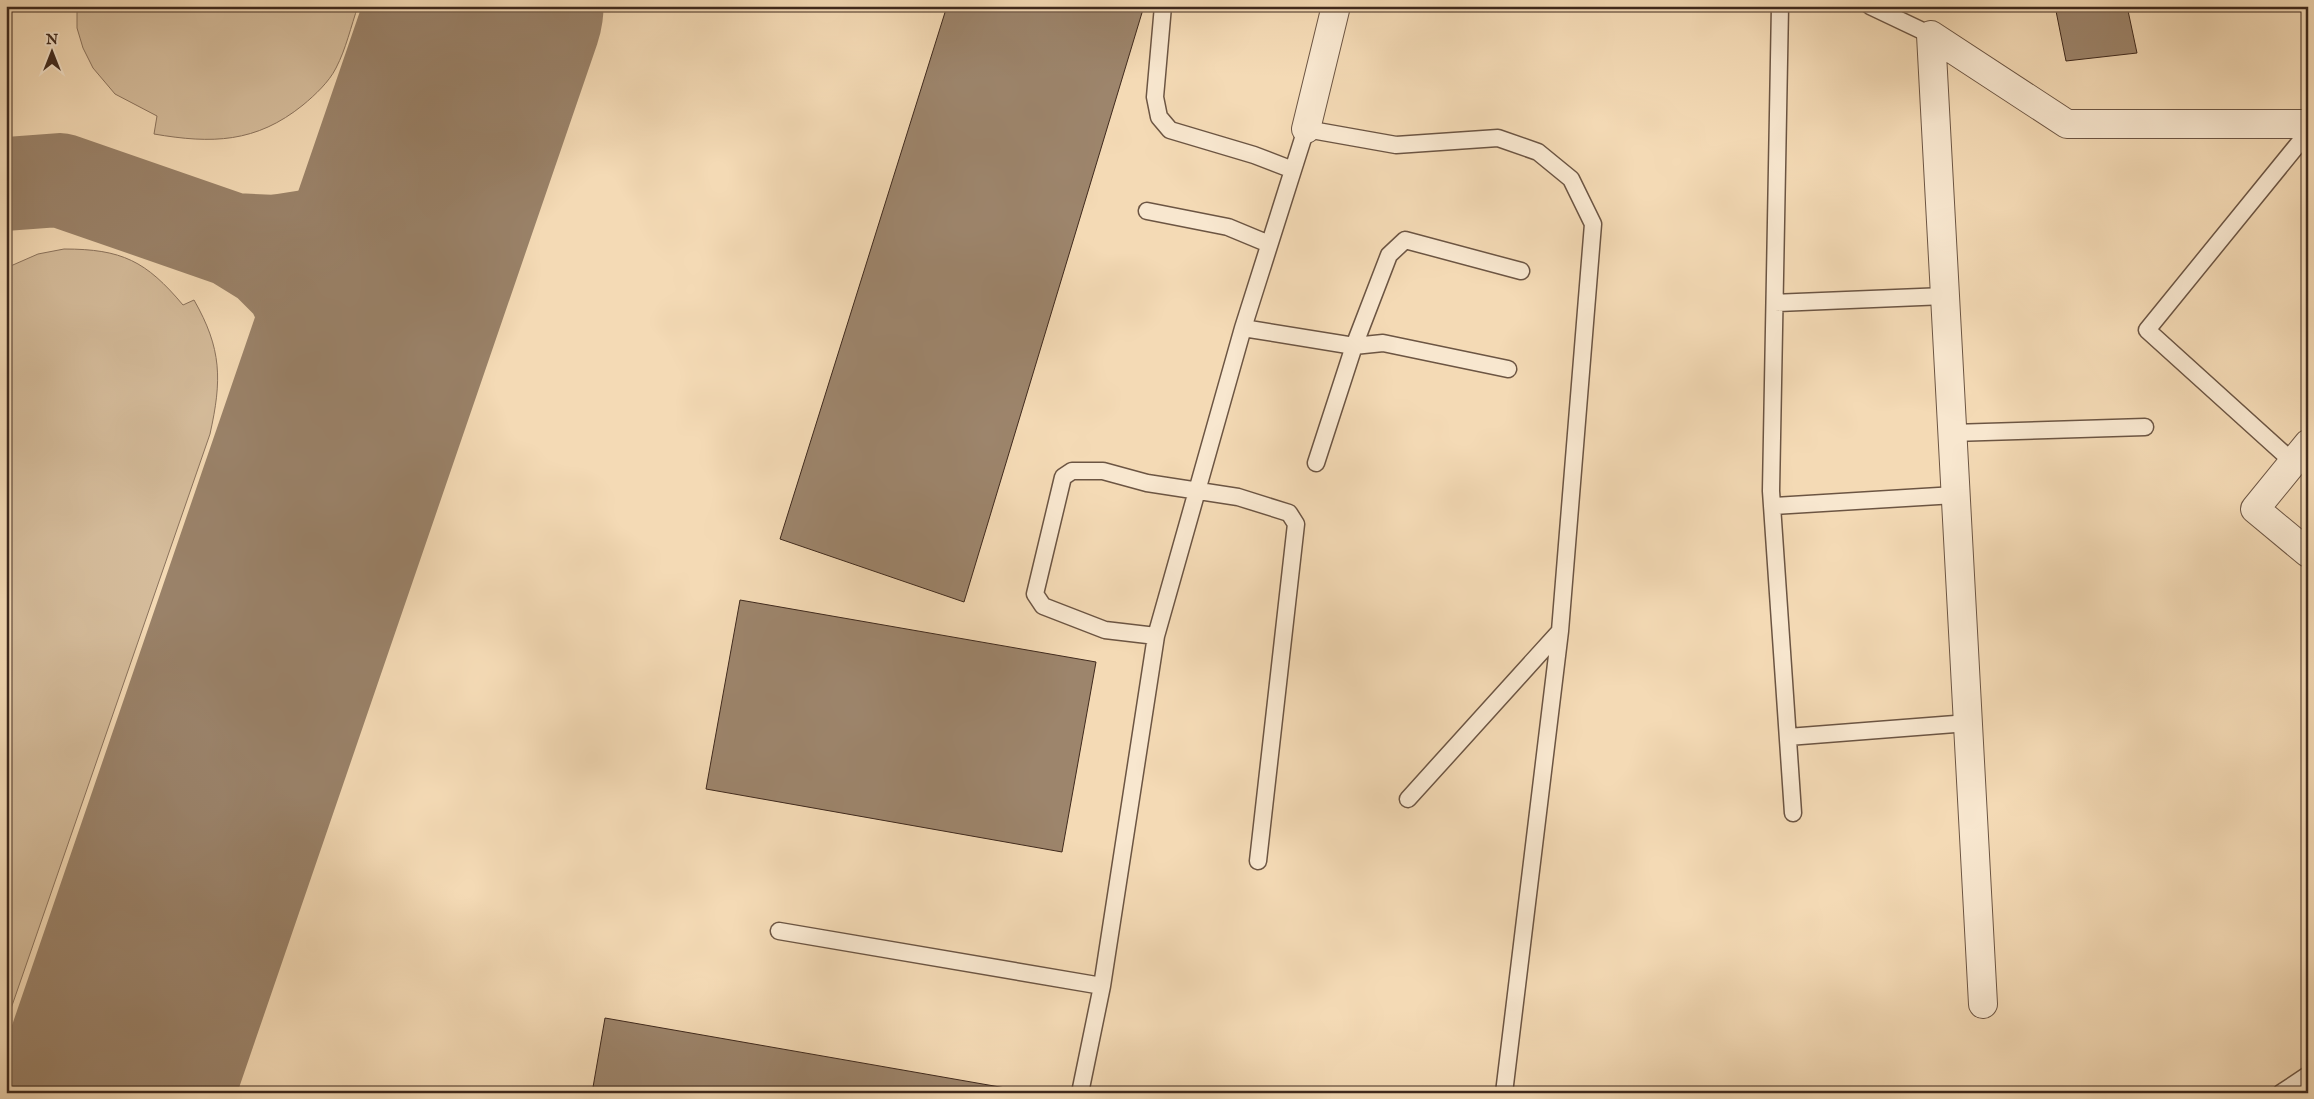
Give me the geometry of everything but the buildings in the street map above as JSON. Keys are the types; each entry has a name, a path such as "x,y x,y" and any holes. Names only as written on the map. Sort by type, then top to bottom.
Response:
{"street":[{"path":"1306,128 1336,6"},
{"path":"1931,35 2067,124 2308,124"},
{"path":"1931,35 1983,1004"},
{"path":"2300,453 2255,508 2308,553"}],"lane":[{"path":"1163,6 1155,97 1159,117 1170,130 1254,155 1293,170"},
{"path":"1780,6 1772,506 1793,813"},
{"path":"1870,6 1931,35"},
{"path":"1080,1093 1102,986 1156,636 1243,328 1306,128 1396,145 1498,138 1538,152 1571,179 1593,224 1560,631 1504,1093"},
{"path":"2300,453 2147,330 2308,132"},
{"path":"1147,211 1228,228 1269,244"},
{"path":"1316,464 1354,346 1388,255 1405,240 1521,271"},
{"path":"1775,303 1945,296"},
{"path":"1243,328 1354,346 1384,343 1508,369"},
{"path":"1952,433 2145,427"},
{"path":"1156,636 1105,630 1043,606 1035,594 1063,477 1072,471 1103,471 1147,483 1238,497 1289,513 1296,524 1258,861"},
{"path":"1772,506 1956,495"},
{"path":"1408,799 1560,631"},
{"path":"1788,737 1968,723"},
{"path":"779,931 1102,986"},
{"path":"2281,1093 2308,1075"}],"shaded area":[{"path":"77,6 358,6 340,61 326,83 303,105 285,118 250,134 233,138 195,139 154,134 157,116 115,94 93,68 83,48 77,28"},
{"path":"64,249 102,252 131,260 157,278 183,305 194,300 210,334 215,350 218,381 210,434 6,1023 6,268 38,254"}],"taxiway":[{"path":"233,240 275,242 313,236 358,218 395,192 441,138"},
{"path":"6,184 60,180 233,240 267,261 292,286 331,366 343,421"}],"runway":[{"path":"113,1093 486,6"}]}
